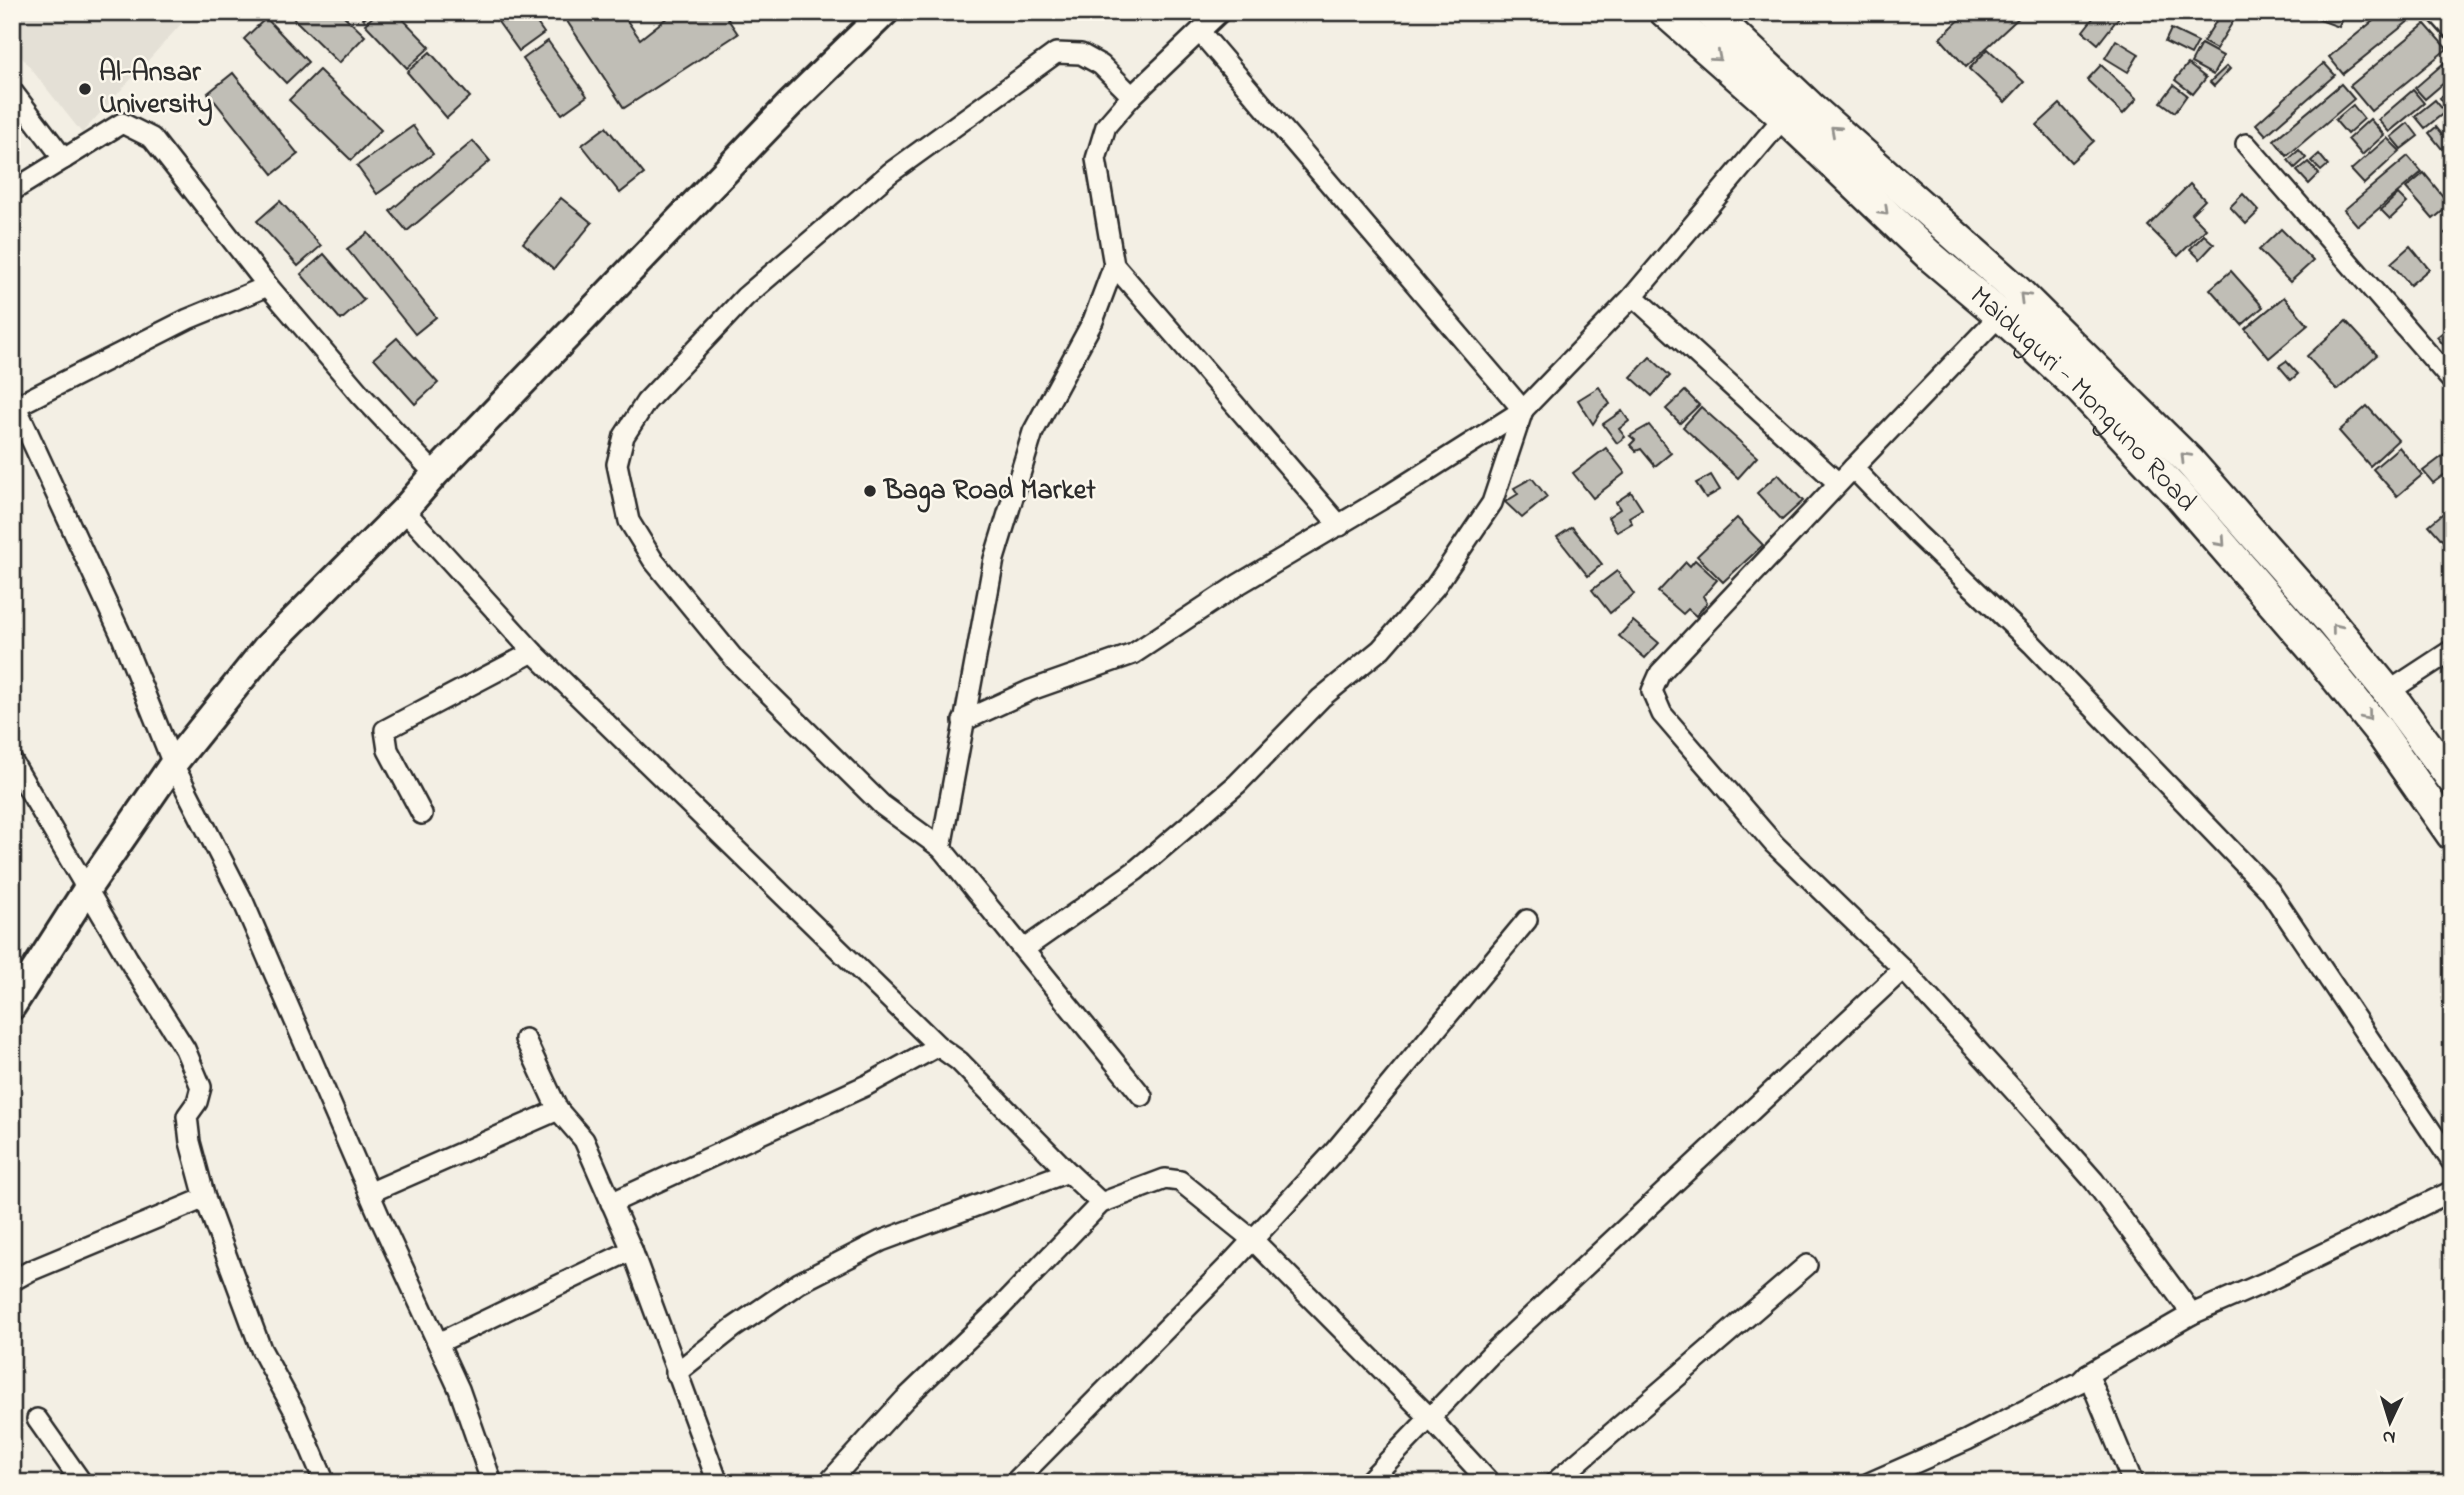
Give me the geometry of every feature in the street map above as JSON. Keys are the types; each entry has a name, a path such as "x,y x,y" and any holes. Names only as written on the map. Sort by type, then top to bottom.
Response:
{"main road":[{"name":"Maiduguri - Monguno Road","path":"1665,12 1784,117 1929,255 2000,315 2081,390 2251,576 2380,732 2452,835"},
{"name":"Maiduguri - Monguno Road","path":"1710,12 1819,115 2014,288 2189,461 2289,572 2388,692 2452,779"}],"street":[{"path":"12,1006 173,764 266,648 404,510 435,474 789,104 885,12"},
{"path":"940,848 995,559 1033,432 1093,321 1114,265 1096,159 1106,126 1132,96 1220,12"},
{"path":"2437,12 2452,29"},
{"path":"1200,33 1523,410"},
{"path":"1132,96 1101,65 1081,54 1056,53 890,173 745,297 646,402 624,436 617,464 629,521 653,560 735,660 882,805 940,848 1142,1096"},
{"path":"12,91 65,159"},
{"path":"963,721 1031,690 1133,654 1239,584 1339,526 1523,410 1633,296 1784,117"},
{"path":"12,191 122,123 152,138 268,286 361,395 435,474"},
{"path":"2246,144 2452,381"},
{"path":"1114,265 1339,526"},
{"path":"268,286 188,318 14,402 122,637 173,764 243,901 369,1193 459,1389 492,1483"},
{"path":"1633,296 1838,483"},
{"path":"2000,315 1660,673 1652,691 1662,714 1774,844 1903,969 2094,1181 2192,1314"},
{"path":"1024,949 1135,871 1237,785 1321,698 1381,649 1434,587 1492,503 1523,410"},
{"path":"1853,467 1918,536 2032,644 2269,890 2452,1162"},
{"path":"404,510 533,652 938,1046 959,1061 1101,1203"},
{"path":"2388,692 2452,650"},
{"path":"422,814 388,750 385,730 533,652"},
{"path":"12,761 128,959 185,1049 201,1087 197,1102 187,1116 190,1142 205,1198 261,1349 294,1410 325,1483"},
{"path":"1014,1483 1253,1240 1334,1152 1527,920"},
{"path":"1367,1483 1490,1355 1903,969"},
{"path":"526,1039 558,1110 584,1140 632,1251 718,1483"},
{"path":"611,1203 867,1085 938,1046"},
{"path":"369,1193 558,1110"},
{"path":"676,1373 733,1328 810,1277 881,1241 1068,1172"},
{"path":"830,1482 905,1399 998,1310 1101,1203 1165,1179 1180,1181 1253,1240 1430,1418 1490,1483"},
{"path":"1873,1482 1967,1440 2080,1382 2088,1374 2192,1314 2266,1282 2452,1191"},
{"path":"12,1281 205,1198"},
{"path":"438,1343 632,1251"},
{"path":"1555,1483 1807,1265"},
{"path":"2088,1374 2133,1483"},
{"path":"37,1419 82,1483"}],"shaded area":[{"name":"Al-Ansar University","path":"12,12 192,12 82,133 12,45"}],"building":[{"path":"287,12 340,12 365,36 339,63"},
{"path":"358,12 372,12 364,19"},
{"path":"378,12 396,12 430,47 407,68 365,24"},
{"path":"491,12 529,12 544,33 519,51"},
{"path":"561,12 621,12 640,39 668,17 665,12 723,12 738,34 624,108"},
{"path":"1968,12 2025,12 1966,67 1940,38"},
{"path":"2098,12 2113,12 2119,17 2098,44 2083,31"},
{"path":"2134,12 2152,12 2149,19"},
{"path":"2222,12 2239,12 2216,49 2203,42"},
{"path":"2298,12 2344,12 2339,27"},
{"path":"2384,12 2420,12 2343,74 2329,57"},
{"path":"266,18 308,62 286,83 244,39"},
{"path":"2425,24 2447,49 2371,111 2350,86"},
{"path":"2171,29 2198,42 2191,55 2165,42"},
{"path":"2116,40 2139,54 2128,72 2105,58"},
{"path":"548,41 587,96 562,114 523,59"},
{"path":"2201,44 2223,56 2213,75 2191,63"},
{"path":"1988,49 2024,82 2005,102 1969,69"},
{"path":"430,52 470,97 447,118 407,72"},
{"path":"2452,56 2452,76 2425,99 2415,88"},
{"path":"2324,63 2335,75 2266,135 2256,124"},
{"path":"2188,64 2206,78 2193,94 2175,80"},
{"path":"2101,65 2137,99 2123,114 2087,80"},
{"path":"2227,66 2230,69 2214,86 2210,82"},
{"path":"319,70 381,130 351,160 289,100"},
{"path":"233,73 298,154 273,174 208,93"},
{"path":"2341,84 2354,99 2287,156 2274,140"},
{"path":"2174,85 2187,95 2175,112 2161,102"},
{"path":"2452,89 2452,114 2440,98"},
{"path":"2413,90 2424,103 2389,132 2378,120"},
{"path":"2435,100 2445,112 2425,128 2415,116"},
{"path":"2060,104 2094,141 2071,162 2037,125"},
{"path":"2353,105 2364,119 2347,134 2335,120"},
{"path":"2370,119 2384,135 2362,155 2348,139"},
{"path":"2408,123 2418,136 2401,149 2391,137"},
{"path":"413,126 433,154 377,194 357,166"},
{"path":"606,127 644,174 620,193 582,145"},
{"path":"2436,127 2449,143 2442,149 2429,133"},
{"path":"2387,138 2400,151 2364,184 2351,170"},
{"path":"473,141 490,161 407,231 390,211"},
{"path":"2299,150 2306,158 2295,168 2288,160"},
{"path":"2319,154 2328,165 2321,171 2311,161"},
{"path":"2408,156 2422,172 2358,226 2344,210"},
{"path":"2308,162 2319,174 2309,184 2297,171"},
{"path":"2424,173 2450,205 2433,219 2406,188"},
{"path":"2190,184 2205,200 2191,214 2206,229 2178,256 2148,226"},
{"path":"2243,194 2259,211 2246,224 2230,207"},
{"path":"2398,194 2407,203 2390,219 2381,210"},
{"path":"561,198 592,223 554,269 523,243"},
{"path":"280,201 321,246 298,266 257,221"},
{"path":"2452,227 2452,241 2445,233"},
{"path":"2281,229 2313,261 2290,282 2259,250"},
{"path":"368,233 436,317 415,334 347,249"},
{"path":"2204,235 2214,244 2200,259 2190,249"},
{"path":"2410,246 2429,269 2410,285 2391,263"},
{"path":"324,254 364,300 341,320 301,274"},
{"path":"2231,271 2263,307 2242,325 2210,289"},
{"path":"2284,297 2308,325 2269,358 2245,329"},
{"path":"2346,321 2377,355 2337,390 2307,356"},
{"path":"2452,325 2452,352 2450,353 2437,337"},
{"path":"397,338 438,383 415,404 374,358"},
{"path":"1650,357 1670,376 1652,396 1631,377"},
{"path":"2286,361 2298,374 2291,380 2279,366"},
{"path":"1599,387 1610,404 1602,410 1593,424 1578,400"},
{"path":"1685,391 1699,405 1680,423 1666,409"},
{"path":"2367,406 2398,440 2370,466 2339,431"},
{"path":"1701,407 1757,457 1738,478 1683,427"},
{"path":"1622,411 1629,421 1619,429 1625,437 1617,443 1603,424"},
{"path":"1649,425 1671,453 1655,466 1641,449 1636,451 1630,445 1635,440 1630,436"},
{"path":"2399,447 2422,475 2397,496 2373,469"},
{"path":"1606,448 1625,473 1593,498 1573,473"},
{"path":"2452,449 2452,469 2433,483 2423,471"},
{"path":"1778,474 1803,501 1782,520 1757,493"},
{"path":"1711,475 1720,490 1706,498 1696,483"},
{"path":"1532,478 1547,497 1522,518 1505,502 1518,494 1514,488"},
{"path":"1631,492 1642,509 1629,517 1632,523 1617,532 1608,517 1620,509 1616,502"},
{"path":"2448,509 2452,513 2450,549 2429,525"},
{"path":"1737,518 1763,545 1723,582 1697,556"},
{"path":"1572,527 1602,564 1588,576 1557,537"},
{"path":"1695,560 1717,580 1703,596 1707,603 1696,616 1688,609 1683,614 1658,592 1686,562 1690,566"},
{"path":"1617,571 1634,594 1610,613 1592,590"},
{"path":"1633,621 1659,643 1645,658 1619,636"}],"place":[{"name":"Al-Ansar University","path":"85,89"},
{"name":"Baga Road Market","path":"870,491"}]}
